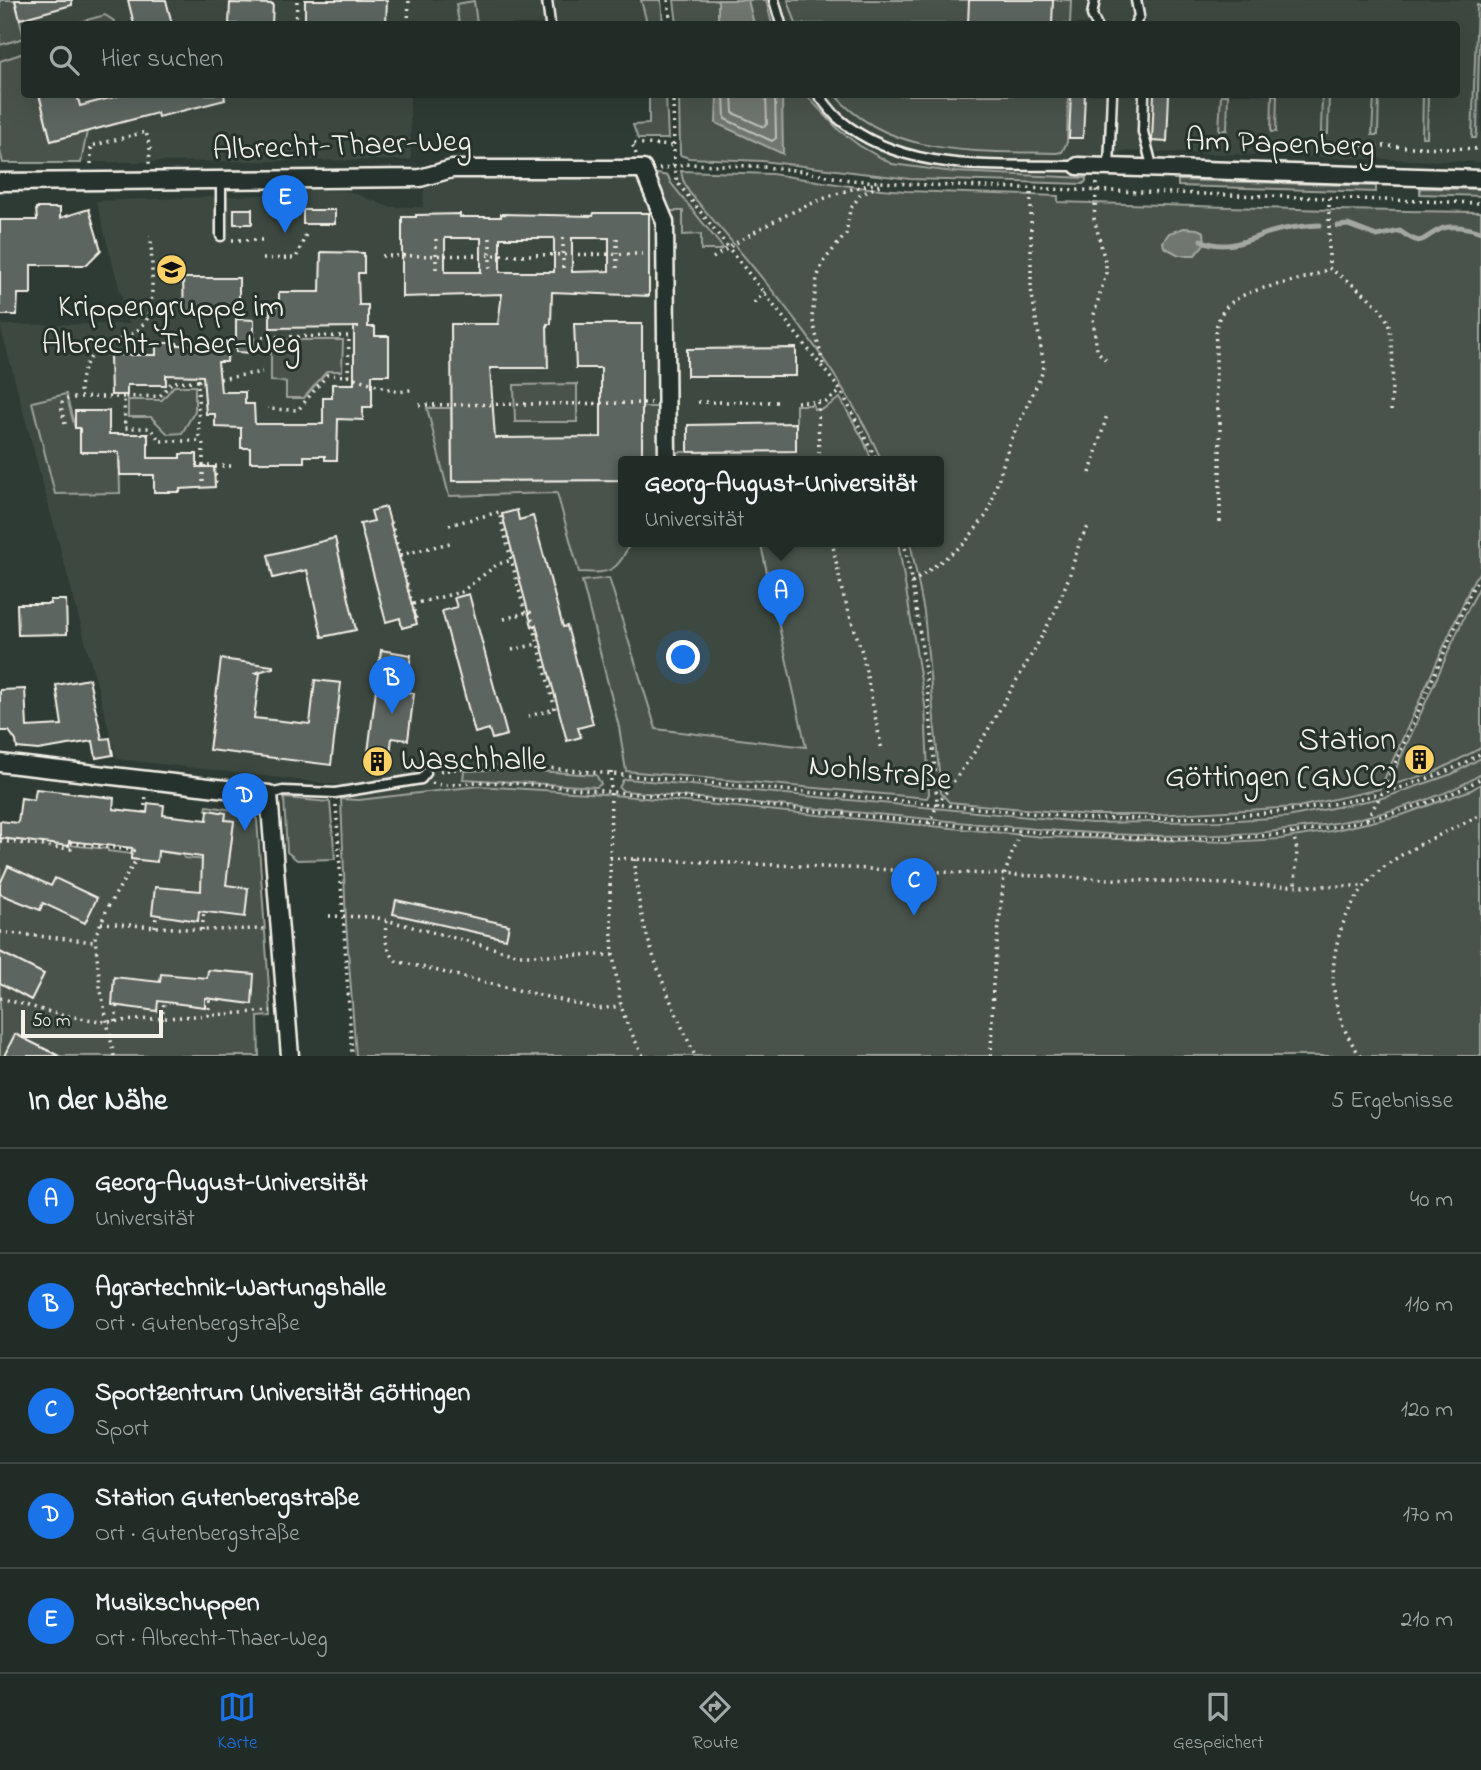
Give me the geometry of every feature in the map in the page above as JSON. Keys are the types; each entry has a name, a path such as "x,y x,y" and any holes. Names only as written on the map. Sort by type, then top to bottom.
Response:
{"street":[{"name":"Am Papenberg","path":"1078,166 1481,179"},
{"name":"Albrecht-Thaer-Weg","path":"0,182 420,178 452,169 643,169 665,222 665,254"},
{"path":"665,254 667,456"},
{"path":"0,763 269,794 290,1056"}],"lane":[{"path":"547,0 550,21"},
{"path":"774,0 780,21"},
{"path":"1095,0 1092,15 1095,21"},
{"path":"1136,0 1141,20"},
{"path":"821,98 838,118 868,140 898,152 944,162 1078,166"},
{"path":"1109,167 1112,98"},
{"path":"1144,98 1143,132 1153,169"},
{"path":"221,180 221,236"},
{"path":"269,794 283,791 335,793 423,776"}],"path":[{"path":"296,21 297,0"},
{"path":"408,21 409,0"},
{"path":"668,0 671,21"},
{"path":"673,98 674,165 680,187 841,391 874,456"},
{"path":"91,181 92,146 146,132 150,149 148,180"},
{"path":"632,143 674,146"},
{"path":"1348,145 1481,149"},
{"path":"674,165 754,166 850,180 1031,189 1481,203"},
{"path":"713,258 775,221 856,187 885,182"},
{"path":"824,368 812,317 817,278 823,262 846,234 850,211 860,195 885,182"},
{"path":"912,583 964,544 988,513 1010,442 1041,376 1044,366 1031,289 1031,189"},
{"path":"1097,190 1094,218 1106,264 1093,318 1097,351 1107,361"},
{"path":"1329,198 1329,268"},
{"path":"263,259 296,258 306,234"},
{"path":"80,397 83,369 102,346 138,328 148,316 152,271 151,236"},
{"path":"221,236 226,240 263,240"},
{"path":"617,237 617,271"},
{"path":"490,238 490,272"},
{"path":"563,238 563,271"},
{"path":"436,239 436,272"},
{"path":"382,256 665,254"},
{"path":"1329,268 1375,303 1388,320 1391,342 1391,414"},
{"path":"1220,522 1216,327 1227,304 1242,295 1316,276 1329,268"},
{"path":"754,303 765,292"},
{"path":"262,337 349,336 348,376"},
{"path":"220,379 262,372"},
{"path":"267,409 298,410 327,375 348,376 399,391 415,389"},
{"path":"65,424 61,406 63,400 80,397 160,396 172,382 203,379"},
{"path":"124,397 125,428 150,428 160,441 198,441 198,381"},
{"path":"797,402 826,402 841,391"},
{"path":"419,405 666,402"},
{"path":"698,402 782,402"},
{"path":"818,402 819,456"},
{"path":"1090,473 1107,415"},
{"path":"203,443 203,488"},
{"path":"203,467 231,466"},
{"path":"215,467 216,488"},
{"path":"449,525 499,512 525,613"},
{"path":"391,522 416,619"},
{"path":"929,824 937,805 978,747 1036,648 1056,609 1080,541 1090,523"},
{"path":"400,555 454,542"},
{"path":"833,547 842,591 862,652 882,750"},
{"path":"905,547 930,703 937,805"},
{"path":"413,604 461,592 498,564 512,561"},
{"path":"1367,820 1382,793 1474,585 1481,578"},
{"path":"504,619 530,612 538,643 555,709 529,716"},
{"path":"512,650 538,643"},
{"name":"Nohlstraße","path":"423,776 481,765 516,765 1094,819 1167,818 1255,816 1297,811 1382,793 1437,776 1481,753"},
{"path":"611,772 613,955 626,1024 643,1056"},
{"path":"423,776 440,786 479,782 1020,831 1117,837 1228,839 1293,833 1367,820 1423,804 1481,778"},
{"path":"335,793 352,1056"},
{"path":"1361,1056 1342,1025 1335,1002 1335,948 1343,921 1376,874 1400,857 1481,815"},
{"path":"991,1056 993,983 1004,876 1020,831"},
{"path":"1293,833 1297,850 1295,886"},
{"path":"0,841 71,849 71,843 139,851"},
{"path":"610,858 1004,876 1366,886"},
{"path":"635,859 645,929 656,968 695,1056"},
{"path":"114,1056 106,1022 95,936 136,860"},
{"path":"202,930 204,911"},
{"path":"155,927 156,915"},
{"path":"329,916 343,915 387,921 520,955 613,955"},
{"path":"387,921 385,940 388,951 396,961 598,1009 621,1006"},
{"path":"100,923 202,930 281,928"},
{"path":"0,933 96,942"},
{"path":"0,998 61,1015 106,1022 287,1010"},
{"path":"208,1016 210,998"},
{"path":"162,1020 164,1002"},
{"path":"115,1021 117,1006"}],"shaded area":[{"path":"0,0 641,0 646,21 21,21 21,98 410,98 411,160 0,163"},
{"path":"0,0 15,0 21,39 0,45"},
{"path":"641,0 661,0 663,21 646,21"},
{"path":"674,0 1481,0 1481,162 1122,151 1087,177 1083,184 910,179 762,161 689,158 680,155 679,98 1460,98 1460,21 677,21"},
{"path":"674,0 766,0 771,21 677,21"},
{"path":"788,0 1071,0 1070,21 795,21"},
{"path":"474,1 477,21 459,21 456,4"},
{"path":"1477,5 1480,6 1477,132 1476,138 1472,138"},
{"path":"105,15 114,21 83,21"},
{"path":"21,54 21,98 40,98 51,141 87,131 81,163 3,163 0,151 0,61"},
{"path":"78,98 113,98 80,106"},
{"path":"649,98 666,98 668,139 638,139 633,125 649,124"},
{"path":"679,98 809,98 840,131 892,164 954,172 1086,178 1086,181 1083,184 910,179 762,161 689,158 680,155"},
{"path":"838,98 1068,98 1067,142 1062,152 1056,153 937,147 909,141 882,130 857,115"},
{"path":"1221,98 1228,98 1227,130 1219,130"},
{"path":"1272,98 1277,98 1276,132 1271,132"},
{"path":"1322,98 1329,98 1328,134 1321,133"},
{"path":"1374,98 1379,98 1378,135 1372,135"},
{"path":"1423,98 1428,98 1427,137 1422,137"},
{"path":"681,171 772,174 856,187 906,191 1058,196 1058,202 1481,212 1481,1056 356,1056 346,923 350,908 348,882 345,883 341,785 117,759 0,325 129,324 96,201 263,195 276,190 348,191 389,207 423,207 424,188 451,180 625,179 652,173 668,176 671,182"},
{"path":"681,171 772,174 856,187 906,191 1058,196 1058,202 1481,212 1481,571 1474,579 1380,789 1298,807 1155,815 1089,815 949,802 941,793 924,612 911,547 944,547 944,456 879,456 843,388 820,353 770,287 689,192"},
{"path":"652,173 668,176 723,248 701,250 701,234 683,235 683,211 669,211"},
{"path":"1178,180 1376,186 1376,192 1178,186"},
{"path":"1420,188 1481,189 1481,196 1420,194"},
{"path":"271,340 343,340 342,371 327,371 304,398 286,398 286,382 271,381"},
{"path":"577,384 577,422 515,422 514,385"},
{"path":"174,386 195,386 195,411 182,433 168,434 151,417 128,417 128,400 162,400"},
{"path":"66,394 75,428 80,428 80,452 119,452 120,493 55,494 32,402"},
{"path":"840,398 870,456 678,456 678,452 796,451 796,405 813,405 814,409 823,409"},
{"path":"642,407 660,407 661,456 642,456"},
{"path":"427,408 451,408 452,481 618,480 618,547 628,547 617,565 607,571 579,572 557,493 449,496"},
{"path":"761,547 899,547 925,705 927,798 626,771 619,727 582,581 609,578 656,729 806,747"},
{"path":"1481,584 1481,748 1435,772 1388,786 1465,615"},
{"path":"1481,758 1481,774 1444,793 1404,807 1321,825 1207,835 1150,836 1034,829 624,791 619,788 623,780 628,779 1092,823 1220,821 1287,817 1386,797 1452,774"},
{"path":"507,769 596,775 601,784 597,787 463,779 464,771"},
{"path":"1481,784 1481,1056 356,1056 346,923 341,799 359,800 479,786 603,794 1044,837 1228,842 1280,839 1402,815"},
{"path":"284,798 330,802 335,859 297,860 287,852"},
{"path":"207,806 247,812 257,819 271,1016 258,1017 259,1056 0,1056 0,838 108,849 132,854 131,859 157,861 158,851 183,855 184,858 229,862 234,821 225,820 226,813 206,810"}],"water":[{"path":"718,0 748,0 753,21 718,21"},
{"path":"717,98 782,98 783,154 716,123"},
{"path":"1184,228 1204,232 1205,243 1195,255 1179,255 1164,247 1163,242 1169,233"}],"building":[{"path":"15,0 72,0 72,5 20,19"},
{"path":"128,0 166,0 171,21 133,21"},
{"path":"305,0 387,0 386,21 305,21"},
{"path":"969,0 1053,0 1052,21 968,21"},
{"path":"230,3 273,4 272,21 229,21"},
{"path":"40,98 78,98 80,106 110,98 225,98 158,117 157,113 51,141"},
{"path":"1071,98 1085,98 1083,138 1069,138"},
{"path":"1154,98 1169,98 1167,142 1152,141"},
{"path":"36,208 60,208 60,218 89,209 101,250 86,265 31,265 31,294 18,294 17,315 0,315 0,220 37,220"},
{"path":"234,209 252,209 252,224 234,224"},
{"path":"303,210 335,210 335,224 303,224"},
{"path":"594,213 649,213 649,296 552,292 551,324 547,324 548,368 490,368 495,438 601,437 601,368 576,368 574,324 642,324 642,456 618,456 618,480 452,481 451,324 498,324 502,294 402,297 402,217 460,214 460,217 501,217 501,214 593,216","holes":["445,238 481,238 481,272 445,272","500,238 554,238 554,272 500,272","572,238 609,238 609,271 572,272"]},
{"path":"321,252 364,253 364,273 358,273 359,305 368,305 368,327 375,327 375,336 389,336 389,375 372,375 372,407 363,407 363,420 338,419 337,460 325,460 325,456 304,456 304,462 250,462 250,448 241,448 241,428 215,427 215,414 206,414 203,376 166,375 166,385 127,385 127,395 111,395 110,355 156,355 156,343 228,345 227,362 218,362 221,392 245,392 245,404 254,404 255,424 323,424 323,398 332,398 332,384 354,384 354,327 270,328 270,306 279,306 279,292 320,292"},
{"path":"183,278 239,278 239,314 184,314"},
{"path":"236,319 254,320 254,353 236,352"},
{"path":"796,348 796,376 687,376 687,349"},
{"path":"75,411 109,411 109,434 148,434 148,458 180,458 180,454 197,454 197,467 214,467 215,487 180,489 180,492 154,492 154,475 120,475 119,452 80,452 80,428 75,428"},
{"path":"796,423 796,451 688,452 688,425"},
{"path":"386,507 417,624 402,628 400,618 386,622 360,524 374,521 371,511"},
{"path":"517,510 519,520 533,516 563,627 567,626 593,724 578,728 581,737 567,741 536,625 532,626 502,514"},
{"path":"335,538 356,630 322,637 307,570 273,578 268,555"},
{"path":"469,594 507,735 492,739 489,729 475,733 442,611 457,607 454,598"},
{"path":"50,600 66,600 67,634 18,635 17,604 50,604"},
{"path":"381,650 411,655 406,692 414,693 408,740 392,738 388,771 366,768"},
{"path":"221,659 273,666 254,673 260,673 254,718 310,724 315,680 341,683 331,765 209,750"},
{"path":"89,679 102,739 110,738 113,755 96,758 93,741 38,750 17,748 9,731 0,731 0,690 25,689 27,727 62,725 56,685"},
{"path":"36,789 114,798 113,809 147,813 148,803 164,805 163,815 207,820 208,810 226,813 225,820 234,821 226,885 248,888 245,917 199,911 198,921 152,914 155,887 201,891 202,857 158,851 157,862 131,859 132,848 69,841 69,846 0,838 0,821 18,823 21,798 34,800"},
{"path":"8,866 51,886 55,878 97,898 85,923 43,903 40,910 0,894 0,884"},
{"path":"396,900 509,925 506,939 393,914"},
{"path":"0,952 44,974 31,1000 0,983"},
{"path":"208,970 254,974 252,1004 205,998 205,1007 158,1001 157,1011 112,1005 114,977 160,982 161,974 207,978"},
{"path":"15,1034 59,1056 4,1056"}],"waterway":[{"path":"1201,240 1217,245 1233,244 1278,230 1320,225"},
{"path":"1338,226 1348,225 1377,236 1400,231 1418,241 1450,227 1481,232"}],"place":[{"name":"Musikschuppen","path":"285,233"},
{"name":"Krippengruppe im Albrecht-Thaer-Weg","path":"171,269"},
{"name":"Georg-August-Universität","path":"781,627"},
{"name":"Agrartechnik-Wartungshalle","path":"392,714"},
{"name":"Station Göttingen (GNCC)","path":"1419,759"},
{"name":"Waschhalle","path":"378,761"},
{"name":"Station Gutenbergstraße","path":"245,831"},
{"name":"Sportzentrum Universität Göttingen","path":"914,916"}]}
